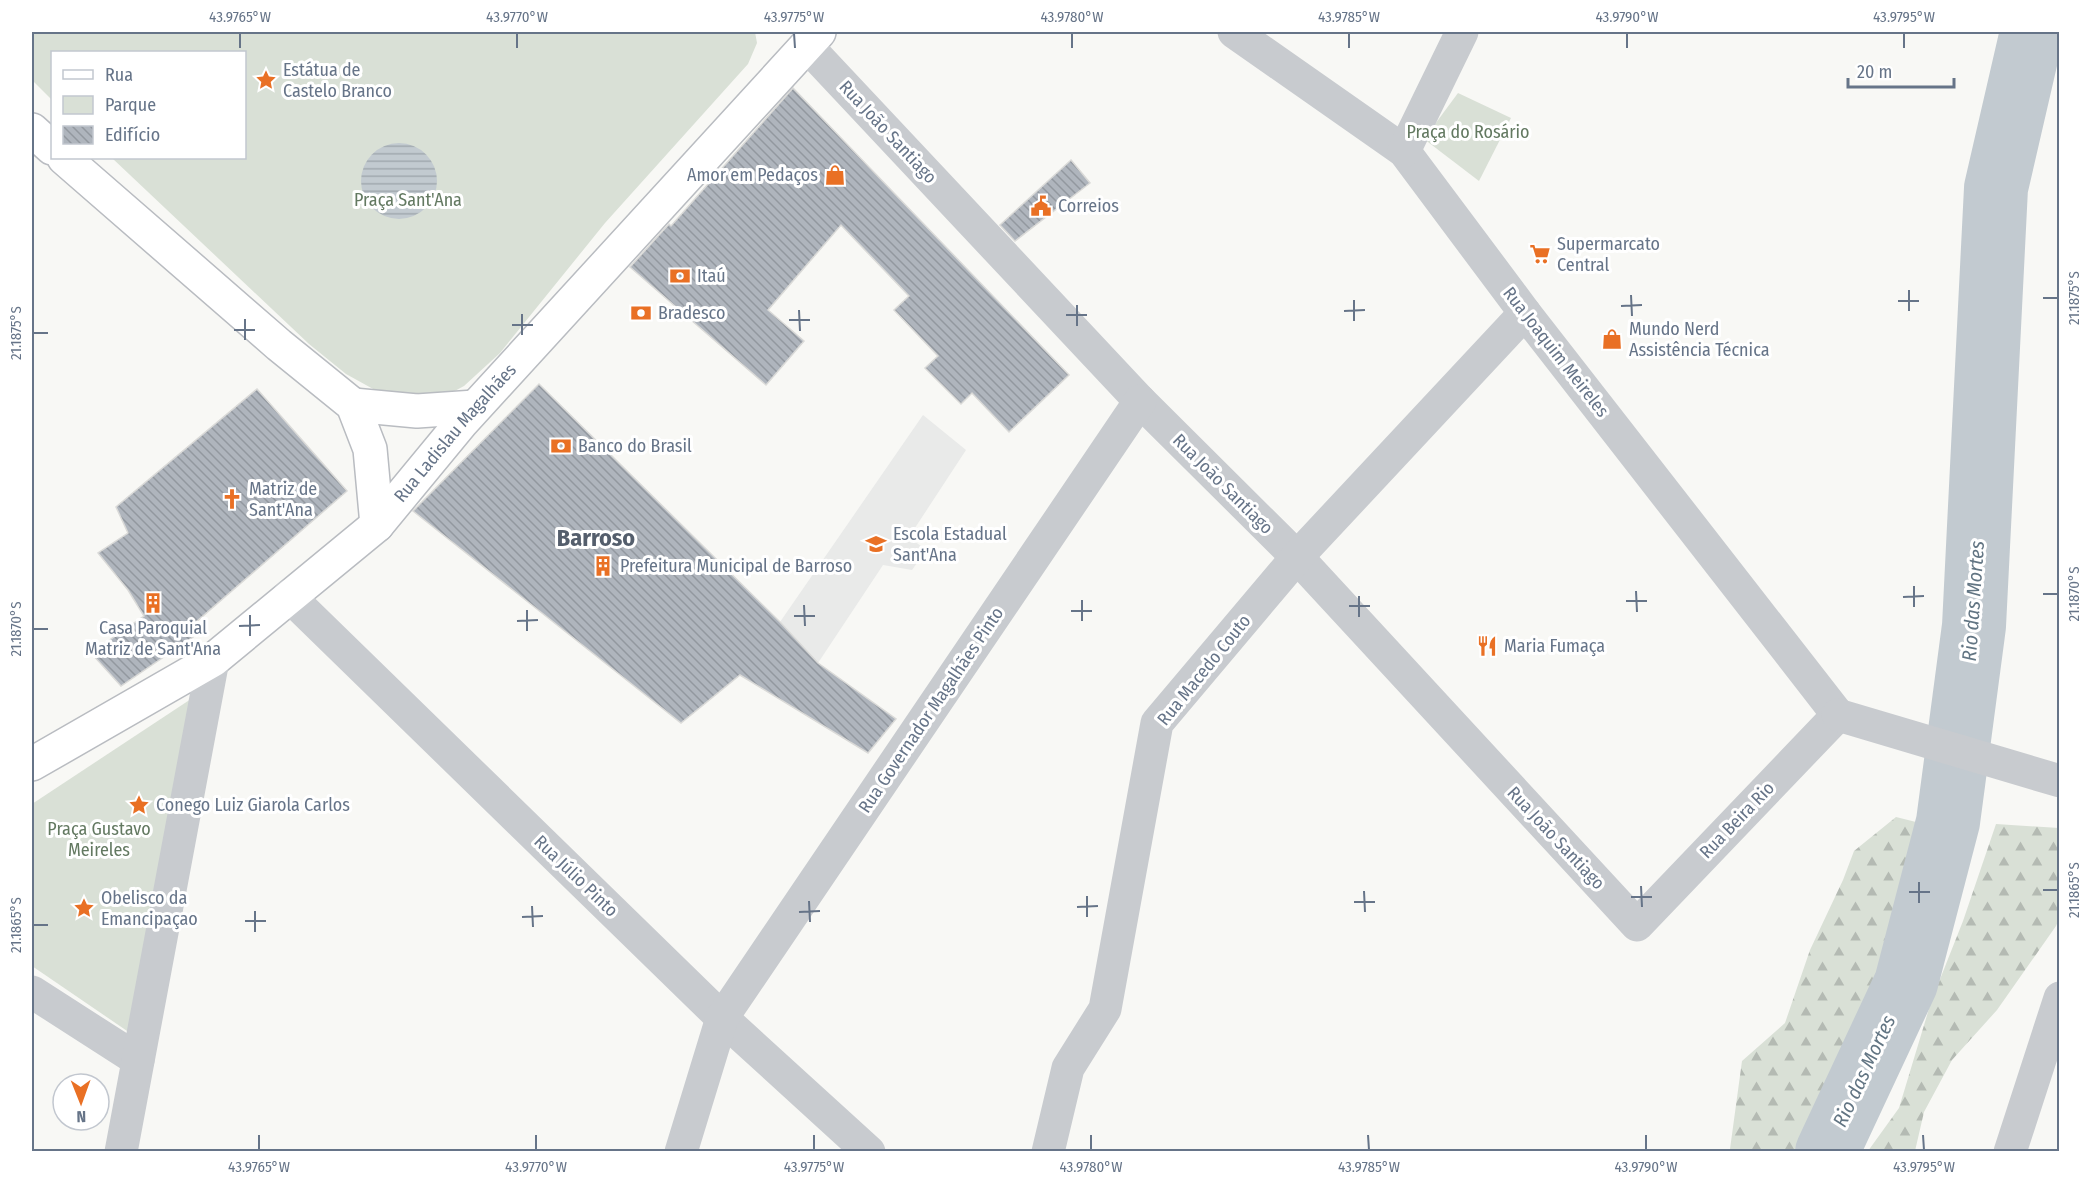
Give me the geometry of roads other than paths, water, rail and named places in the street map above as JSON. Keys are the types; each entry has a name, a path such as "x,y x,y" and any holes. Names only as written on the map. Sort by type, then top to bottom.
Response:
{"main road":[{"name":"Rua Ladislau Magalhães","path":"32,764 213,660 377,525 475,407 813,38"},
{"path":"32,130 51,147"},
{"path":"65,159 279,345 352,405 370,449 377,525"},
{"path":"352,405 417,411 475,407"}],"street":[{"name":"Rua Joaquim Meireles","path":"1234,32 1404,151 1525,313 1838,715"},
{"path":"1404,151 1462,32"},
{"name":"Rua João Santiago","path":"813,38 1140,401 1297,558 1637,926"},
{"name":"Rua Macedo Couto","path":"1048,1152 1068,1068 1105,1009 1157,723 1297,558 1525,313"},
{"name":"Rua Governador Magalhães Pinto","path":"681,1152 722,1018 1140,401"},
{"name":"Rua Júlio Pinto","path":"289,596 722,1018 869,1152"},
{"path":"121,1152 213,660"},
{"path":"1838,715 2060,782"},
{"name":"Rua Beira Rio","path":"1637,926 1838,715"},
{"path":"32,992 138,1060"},
{"path":"2010,1152 2060,998"}],"waterway":[{"name":"Rio das Mortes","path":"1827,1152 1906,983 1948,822 1974,626 1996,188 2032,32"}],"place":[{"name":"Estátua de Castelo Branco","path":"266,80"},
{"name":"Amor em Pedaços","path":"835,175"},
{"name":"Correios","path":"1041,206"},
{"name":"Supermarcato Central","path":"1540,254"},
{"name":"Itaú","path":"680,276"},
{"name":"Bradesco","path":"641,313"},
{"name":"Mundo Nerd Assistência Técnica","path":"1612,339"},
{"name":"Banco do Brasil","path":"561,446"},
{"name":"Matriz de Sant'Ana","path":"232,499"},
{"name":"Escola Estadual Sant'Ana","path":"876,544"},
{"name":"Prefeitura Municipal de Barroso","path":"603,566"},
{"name":"Casa Paroquial Matriz de Sant'Ana","path":"153,603"},
{"name":"Maria Fumaça","path":"1487,646"},
{"name":"Conego Luiz Giarola Carlos","path":"139,805"},
{"name":"Obelisco da Emancipaçao","path":"84,908"}],"district":[{"name":"Barroso","path":"596,538"}],"park label":[{"name":"Praça do Rosário","path":"1468,132"},
{"name":"Praça Sant'Ana","path":"408,200"},
{"name":"Praça Gustavo Meireles","path":"99,839"}]}
